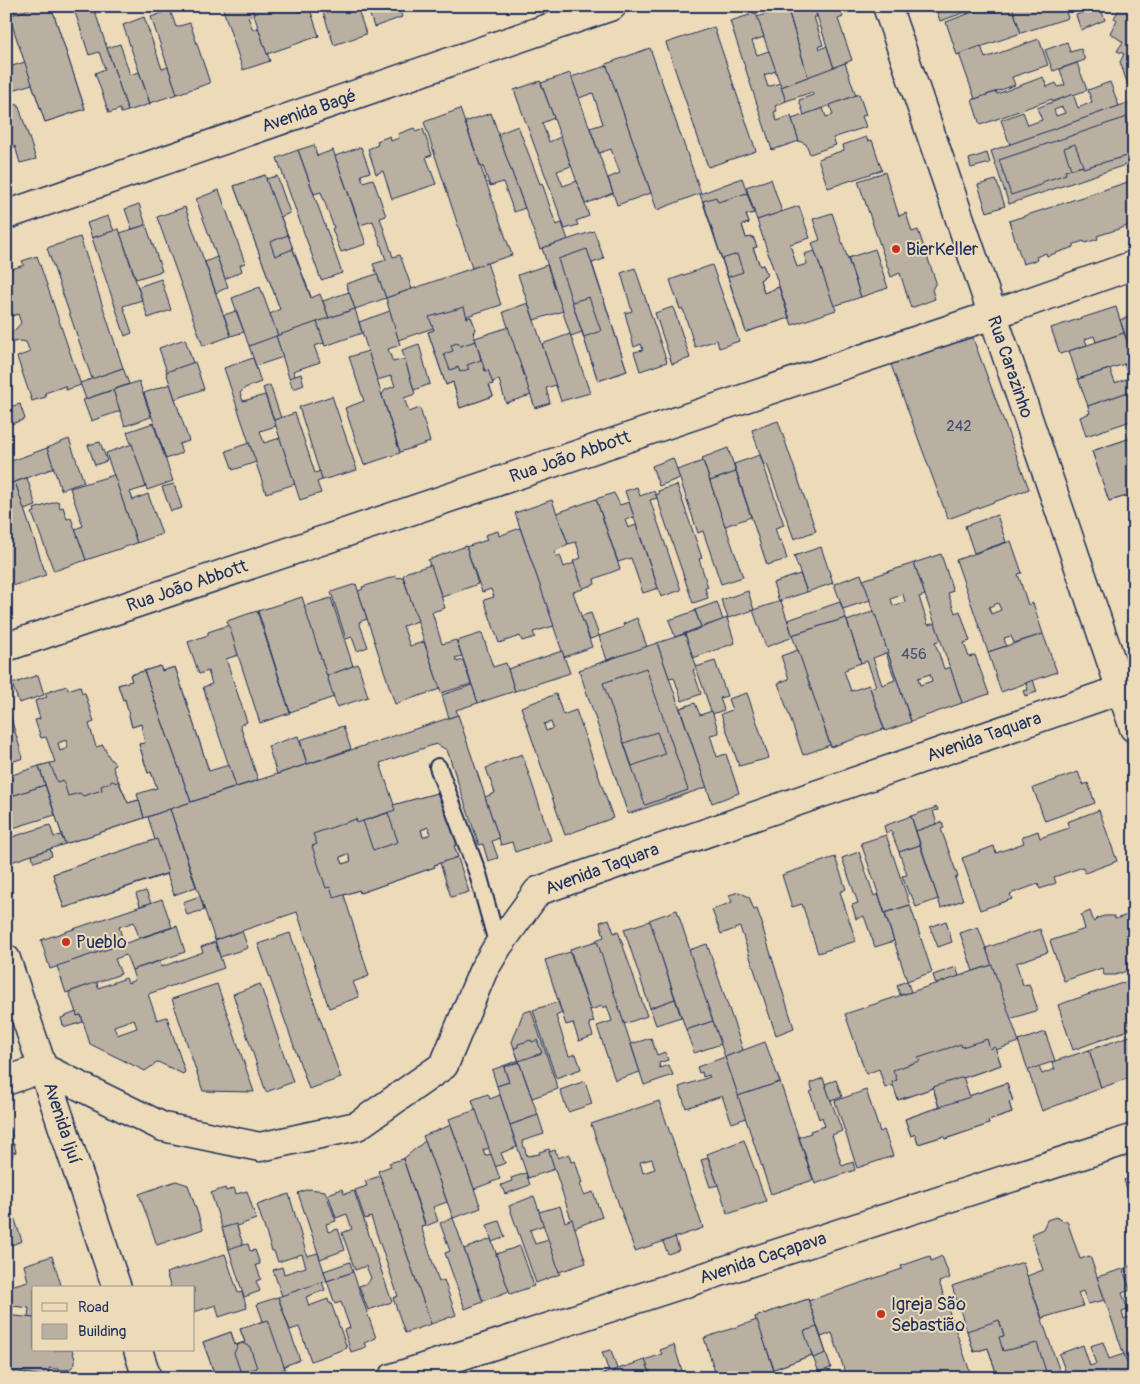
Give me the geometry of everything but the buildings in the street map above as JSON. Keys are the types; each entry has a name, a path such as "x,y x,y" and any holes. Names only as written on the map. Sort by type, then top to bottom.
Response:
{"street":[{"name":"Avenida Bagé","path":"6,215 612,6"},
{"name":"Rua Carazinho","path":"887,6 992,315 1127,688 1134,728"},
{"name":"Rua João Abbott","path":"6,647 992,315 1134,265"},
{"name":"Avenida Taquara","path":"43,1068 163,1127 260,1147 357,1126 444,1065 482,971 538,891 1127,688"},
{"name":"Avenida Ijuí","path":"6,959 116,1286"},
{"path":"6,1081 43,1068"},
{"name":"Avenida Caçapava","path":"392,1378 1134,1138"},
{"path":"139,1352 147,1378"}],"lane":[{"path":"438,767 478,874 498,946"}],"place":[{"name":"BierKeller","path":"896,249"},
{"name":"Pueblo","path":"66,942"},
{"name":"Igreja São Sebastião","path":"881,1314"}]}
